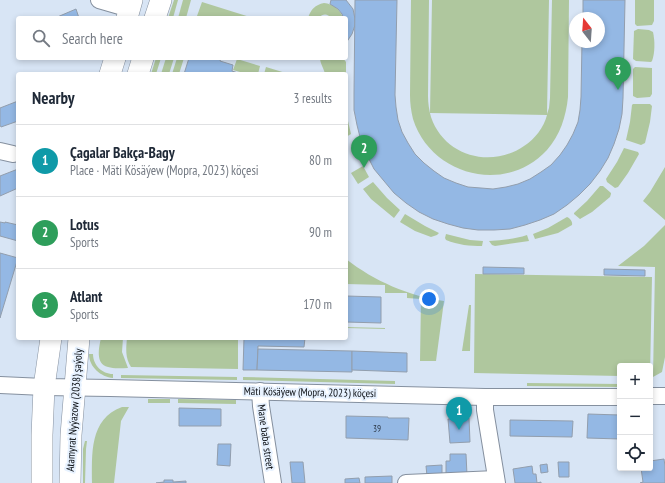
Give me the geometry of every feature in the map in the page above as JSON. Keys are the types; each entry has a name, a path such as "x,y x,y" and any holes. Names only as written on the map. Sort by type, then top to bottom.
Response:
{"main road":[{"path":"156,16 161,0"},
{"path":"111,72 114,60"},
{"path":"139,72 142,60"},
{"path":"42,483 44,387 51,340"},
{"name":"Atamyrat Nyýazow (2038) şaýoly","path":"70,483 71,435 79,340"}],"street":[{"path":"99,0 130,9"},
{"name":"Mäti Kösäýew (Mopra, 2023) köçesi","path":"0,385 485,397 617,397"},
{"name":"Mane baba street","path":"260,391 273,483"},
{"path":"653,396 665,396"},
{"path":"406,483 497,481 485,410 485,397"}],"green space":[{"path":"174,0 178,0 174,16 169,16"},
{"path":"183,0 191,0 187,16 179,16"},
{"path":"411,0 429,0 428,96 430,113 432,0 549,0 547,114 550,98 552,0 569,0 568,97 566,112 559,132 552,144 530,164 511,172 491,175 471,173 452,166 436,154 422,139 413,119 410,95","holes":["430,113 547,115 544,124 532,140 524,146 511,153 497,157 484,157 470,155 457,149 446,141 437,130"]},
{"path":"635,0 654,0 654,21 652,25 637,26 635,24"},
{"path":"202,2 247,16 197,16"},
{"path":"324,3 330,4 340,12 342,16 309,16 310,12 318,5"},
{"path":"638,29 653,32 654,51 651,62 636,61 633,59 634,31"},
{"path":"155,60 160,60 157,72 152,72"},
{"path":"165,60 173,60 170,72 162,72"},
{"path":"176,60 183,60 180,72 173,72"},
{"path":"237,60 260,66 258,72 240,72 233,70"},
{"path":"320,60 344,60 346,62 346,72 324,72"},
{"path":"266,67 282,72 265,72"},
{"path":"635,67 652,68 652,94 650,97 637,98 633,96 633,69"},
{"path":"633,104 650,104 652,106 645,143 641,145 626,140"},
{"path":"348,121 351,134 348,136"},
{"path":"624,148 638,152 639,154 628,173 618,187 615,188 607,182 606,179"},
{"path":"363,166 369,177 358,184 351,173"},
{"path":"665,167 665,220 643,201"},
{"path":"373,182 400,210 394,218 371,199 363,189"},
{"path":"600,186 603,186 611,193 610,197 592,212 580,219 574,213"},
{"path":"405,214 439,233 431,237 415,231 400,222"},
{"path":"567,217 571,220 572,225 558,233 535,239 533,234 548,228"},
{"path":"665,225 665,357 662,372 653,377 655,267 618,266 644,246"},
{"path":"446,234 470,240 483,241 482,246 464,245 450,242 445,238"},
{"path":"527,235 529,241 495,246 489,241 513,238"},
{"path":"348,260 380,281 405,291 431,299 444,301 436,361 420,361 421,299 407,298 407,293 385,293 385,285 348,284"},
{"path":"475,274 652,277 650,363 617,363 617,376 474,373"},
{"path":"469,305 471,305 470,351 462,351"},
{"path":"348,327 385,328 348,328"},
{"path":"100,340 123,340 122,352 128,368 110,368 104,365 100,359 99,346"},
{"path":"127,340 238,340 238,369 131,367 126,349"},
{"path":"89,354 93,354 96,365 102,371 113,374 113,378 104,376 93,367"},
{"path":"121,375 237,377 237,380 121,378"},
{"path":"243,377 395,381 395,384 243,380"},
{"path":"527,383 617,384 617,387 527,386"},
{"path":"148,399 170,399 170,403 148,403"},
{"path":"178,399 236,400 236,404 178,403"},
{"path":"122,407 129,407 121,421 114,483 92,483 93,450 98,429 103,420 111,413"},
{"path":"85,441 87,441 85,483 83,483 83,449"}],"building":[{"path":"331,0 346,0 353,9 355,25 348,40 348,16 342,16 338,9 330,4"},
{"path":"355,0 397,0 396,107 402,132 415,154 444,178 468,187 493,189 518,184 530,179 551,165 567,145 578,122 580,110 582,48 605,48 605,12 583,12 583,0 625,0 622,114 614,144 608,158 590,184 567,205 554,214 540,220 510,229 478,230 448,224 419,212 394,193 374,169 361,141 354,110"},
{"path":"76,9 78,16 60,16"},
{"path":"188,60 220,60 233,65 232,71 235,72 185,72"},
{"path":"16,102 16,122 1,127 0,108"},
{"path":"16,170 16,189 0,196 0,176"},
{"path":"0,222 16,225 16,240 0,236"},
{"path":"0,253 16,257 16,265 0,318"},
{"path":"483,267 524,268 524,274 483,274"},
{"path":"604,269 645,270 645,276 604,275"},
{"path":"348,296 381,297 381,323 348,322"},
{"path":"244,340 305,340 304,347 258,346 257,370 243,370"},
{"path":"258,349 352,351 352,372 257,370"},
{"path":"352,351 407,353 407,372 352,370"},
{"path":"179,408 221,409 221,426 179,426"},
{"path":"588,414 617,415 617,439 587,438"},
{"path":"346,416 409,418 408,440 346,438"},
{"path":"469,418 470,442 450,443 448,419"},
{"path":"510,420 573,421 572,437 510,436"},
{"path":"218,444 231,444 230,466 217,465"},
{"path":"450,454 466,454 467,475 446,475 446,461 450,461"},
{"path":"664,459 665,483 640,483 643,482 641,471 653,471 653,461"},
{"path":"290,462 303,462 305,483 292,483"},
{"path":"558,462 569,462 569,477 559,477"},
{"path":"547,464 548,472 541,473 540,465"},
{"path":"442,465 442,475 427,476 426,466"},
{"path":"532,466 533,474 536,474 537,483 515,483 513,469"},
{"path":"392,476 392,483 365,483 365,477"},
{"path":"359,478 360,483 345,483 345,479"},
{"path":"164,480 173,480 173,482 186,481 186,483 156,483 164,482"}],"place":[{"name":"Atlant","path":"618,90"},
{"name":"Lotus","path":"364,168"},
{"name":"Çagalar Bakça-Bagy","path":"459,430"}]}
